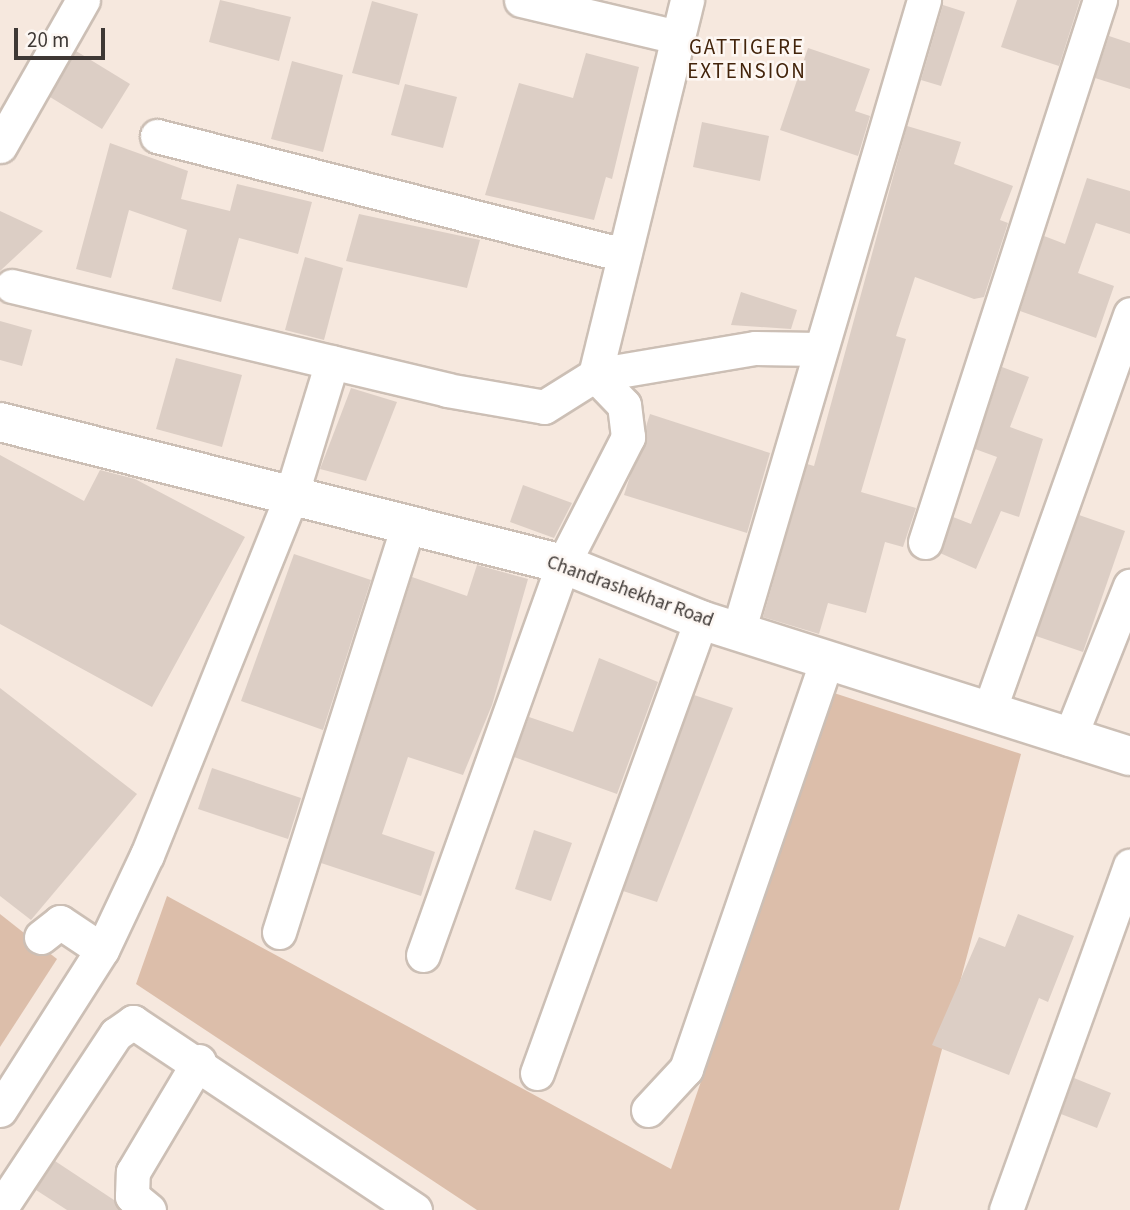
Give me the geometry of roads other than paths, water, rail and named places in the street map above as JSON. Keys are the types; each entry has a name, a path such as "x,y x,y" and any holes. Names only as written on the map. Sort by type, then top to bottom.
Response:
{"street":[{"path":"0,146 83,0"},
{"path":"521,0 677,37"},
{"path":"595,375 687,0"},
{"path":"738,632 819,349 924,0"},
{"path":"925,542 1100,0"},
{"path":"157,136 624,255"},
{"path":"12,286 332,362 544,407 595,375 755,348 819,349"},
{"path":"990,708 1127,334"},
{"path":"0,1110 102,950 138,849 291,496 332,362"},
{"path":"423,955 563,564 628,437 624,404 595,375"},
{"name":"Chandrashekhar Road","path":"0,422 563,564 701,621 990,708 1069,739 1130,756"},
{"path":"279,932 408,526"},
{"path":"1069,739 1130,586"},
{"path":"537,1073 701,621"},
{"path":"648,1110 686,1069 827,659"},
{"path":"1006,1210 1130,866"},
{"path":"41,937 60,922 102,950"},
{"path":"0,1209 125,1025 146,1025 415,1210"},
{"path":"149,1210 132,1196 132,1172 199,1061"}],"district":[{"name":"GATTIGERE EXTENSION","path":"747,59"}]}
